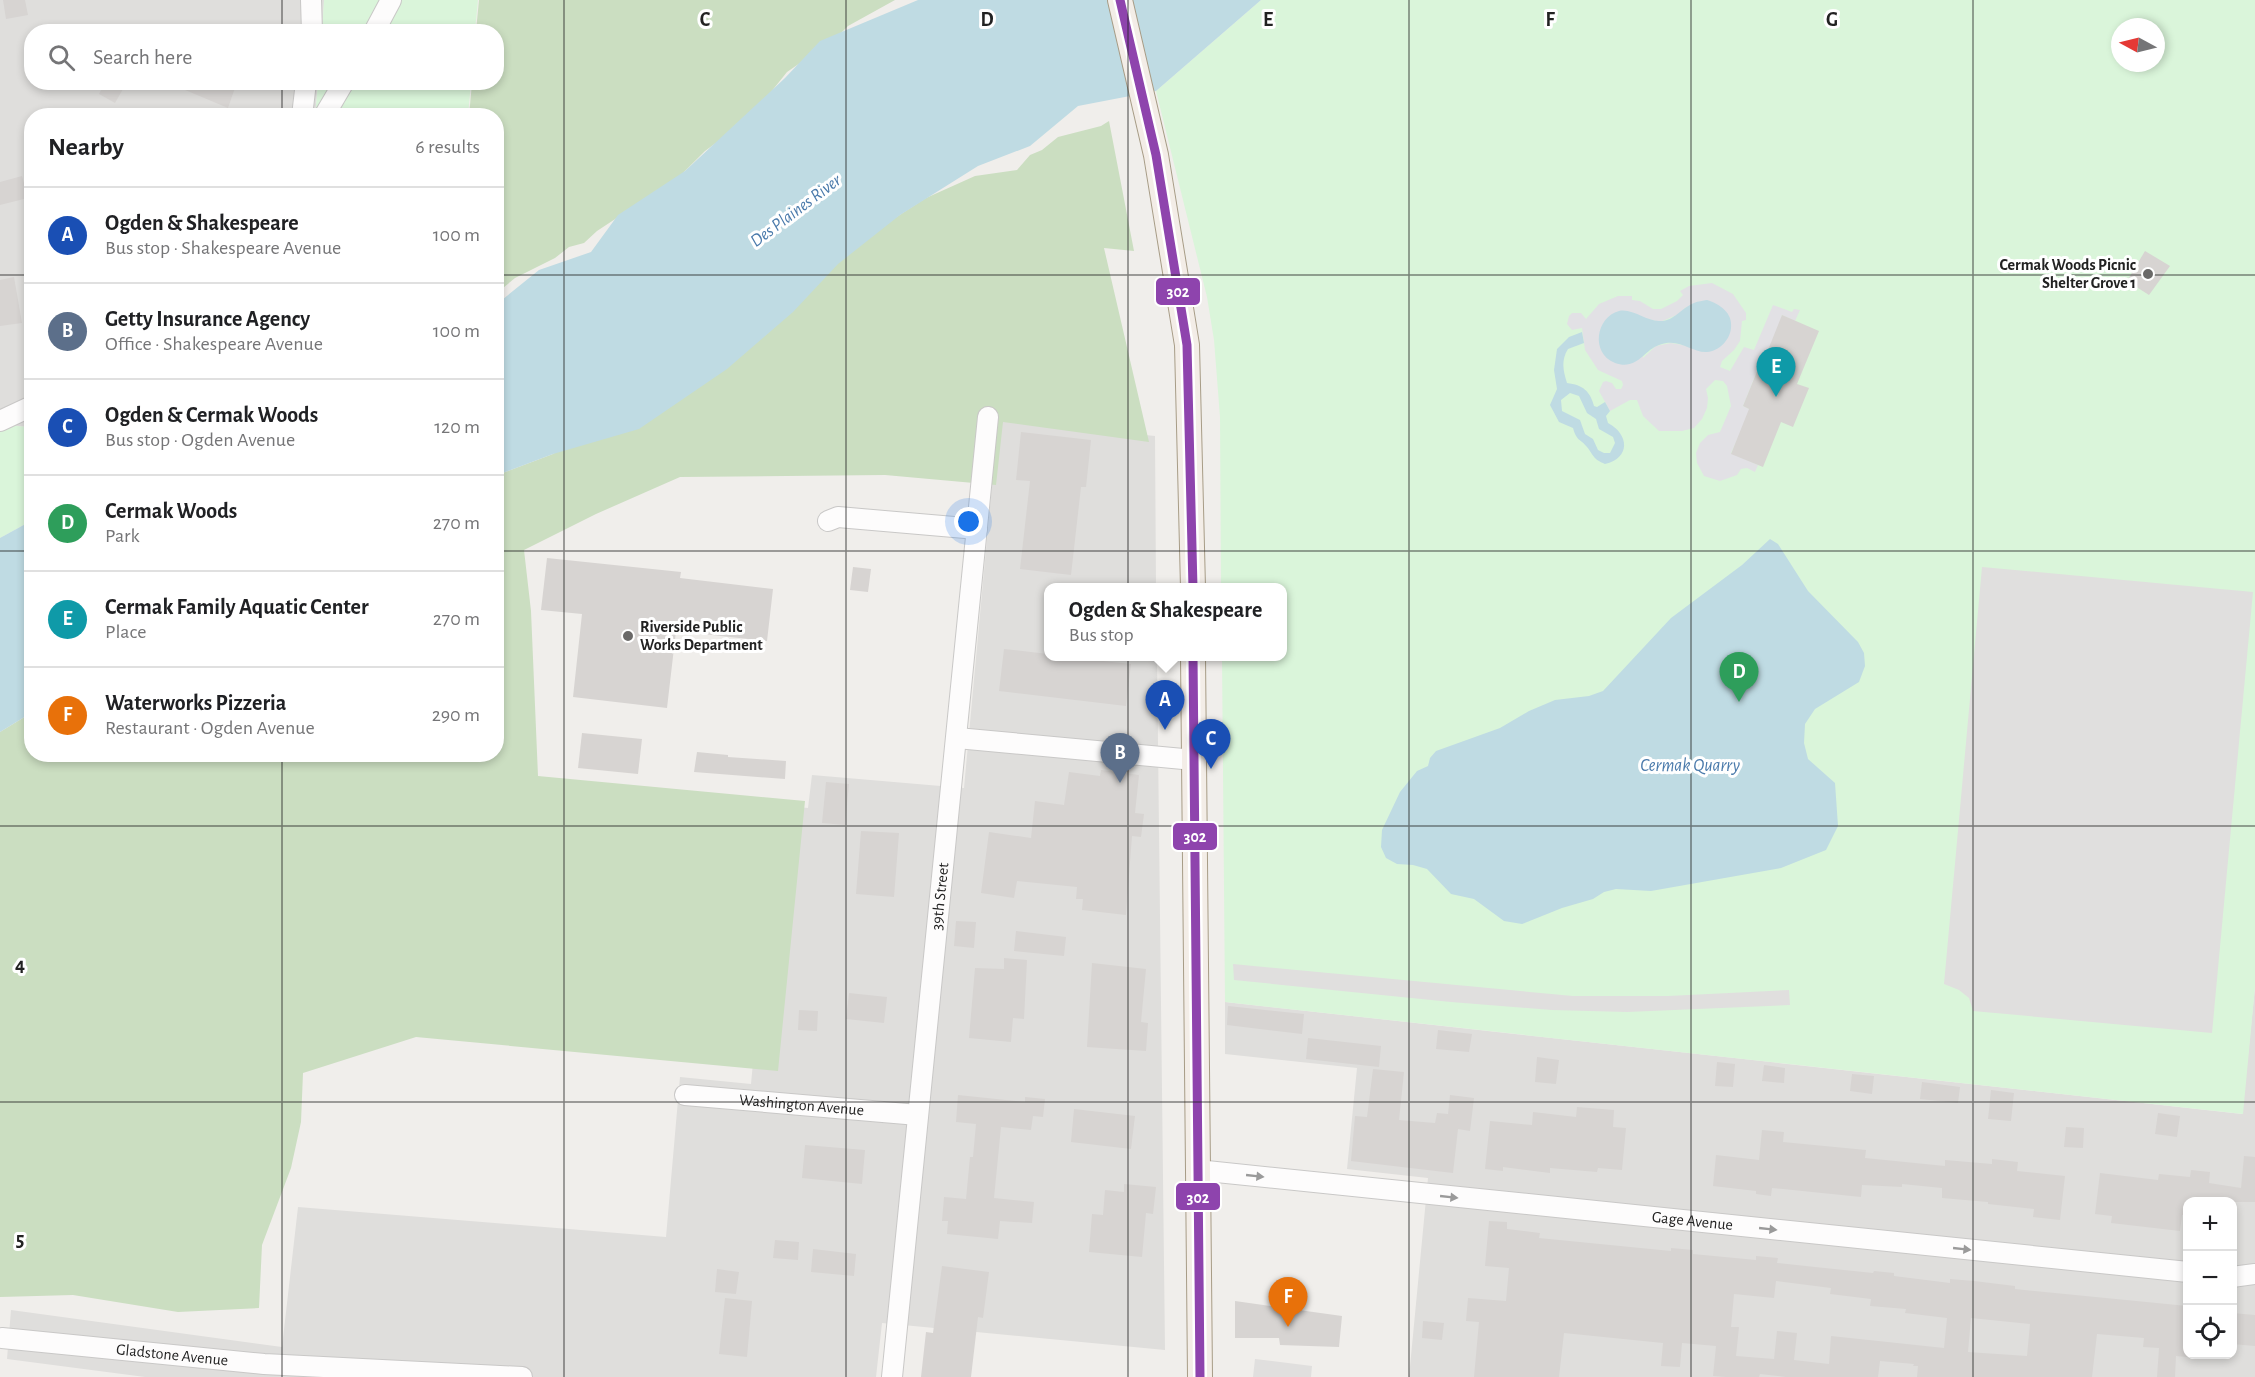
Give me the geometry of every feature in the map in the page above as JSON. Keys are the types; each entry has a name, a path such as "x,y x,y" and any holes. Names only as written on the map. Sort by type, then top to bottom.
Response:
{"main road":[{"path":"1120,0 1156,154 1187,345 1192,583"},
{"path":"1193,661 1200,1377"}],"street":[{"path":"311,0 312,24"},
{"path":"378,24 392,0"},
{"path":"303,108 305,90"},
{"path":"329,108 339,90"},
{"path":"4,418 24,409"},
{"name":"39th Street","path":"892,1377 988,417"},
{"path":"828,521 838,517 977,529"},
{"path":"957,738 1194,760"},
{"name":"Washington Avenue","path":"685,1095 918,1115"},
{"name":"Gage Avenue","path":"1197,1170 2183,1272"},
{"path":"2237,1276 2255,1274"},
{"name":"Gladstone Avenue","path":"2,1338 263,1370 522,1377"}],"shaded area":[{"path":"0,0 324,0 322,24 24,24 24,90 317,90 316,108 24,108 24,427 0,424"},
{"path":"1712,283 1733,294 1746,313 1746,320 1742,321 1740,341 1722,361 1720,367 1730,371 1744,347 1754,350 1773,305 1792,312 1794,309 1800,310 1795,321 1782,315 1767,372 1758,369 1743,406 1751,410 1731,453 1758,465 1755,472 1747,468 1741,469 1737,475 1720,481 1704,476 1697,463 1696,453 1700,443 1708,435 1720,432 1731,406 1727,386 1723,381 1715,380 1706,389 1707,408 1702,419 1694,428 1682,431 1659,431 1643,416 1637,400 1630,400 1610,411 1599,391 1603,382 1606,381 1612,383 1616,389 1621,389 1622,381 1598,370 1585,350 1582,328 1572,330 1567,324 1572,313 1581,313 1586,319 1599,304 1618,296 1632,296 1632,300 1640,301 1653,309 1661,309 1677,301 1683,295 1680,291 1689,286","holes":["1686,307 1688,346 1671,343 1656,346 1643,358 1640,317 1660,322 1679,314"]},
{"path":"998,420 1155,436 1156,583 1044,583 1044,661 1157,661 1165,1350 882,1323 876,1377 145,1377 7,1359 11,1310 282,1347 298,1207 666,1237 680,1077 751,1084 777,805 808,808 812,775 964,788"},
{"path":"1982,567 2253,592 2212,1033 1973,1011 1969,998 1959,990 1944,984"},
{"path":"1233,964 1573,996 1668,996 1789,990 1790,1005 1627,1012 1552,1010 1234,980"},
{"path":"2255,987 2255,1377 1409,1377 1428,1178 1347,1169 1357,1068 1225,1054 1225,1002 2242,1114"},
{"path":"1255,1359 1312,1366 1311,1377 1253,1377"}],"green space":[{"path":"324,0 478,0 476,24 322,24"},
{"path":"479,0 895,0 848,26 835,39 787,72 771,92 732,131 705,151 679,177 597,231 584,243 569,247 555,258 515,278 504,287 504,108 470,108 471,90 504,90 504,24 477,24"},
{"path":"1261,0 2255,0 2255,987 2243,1114 1225,1002 1222,661 1287,661 1287,583 1221,583 1220,417 1214,340 1207,297 1156,91"},
{"path":"317,90 470,90 469,108 316,108"},
{"path":"1109,121 1134,251 1104,248 1149,442 1003,422 996,485 885,475 680,477 596,514 524,550 531,611 538,776 805,801 778,1071 416,1037 303,1073 301,1122 291,1168 262,1245 259,1308 178,1312 73,1295 0,1297 0,732 24,717 24,762 504,762 504,472 553,454 803,277 926,198 975,176 1017,170 1030,155 1042,150 1058,137 1101,126"},
{"path":"0,424 24,427 24,525 0,538"}],"water":[{"name":"Des Plaines River","path":"918,0 1261,0 1156,91 1078,106 1030,146 978,166 900,215 838,264 793,312 727,369 639,429 553,454 504,472 504,298 539,270 591,252 618,215 685,171 785,78 820,41"},
{"path":"1707,300 1725,310 1731,323 1729,337 1716,350 1701,352 1679,344 1666,343 1654,348 1635,362 1623,365 1615,363 1602,352 1599,344 1601,327 1605,320 1619,311 1664,321 1694,303"},
{"path":"1582,332 1584,343 1568,349 1564,357 1564,374 1567,383 1585,390 1594,406 1597,407 1605,402 1610,411 1606,416 1608,423 1620,433 1623,439 1623,451 1619,457 1605,464 1594,457 1585,444 1577,438 1573,428 1559,422 1550,405 1557,389 1554,370 1557,349 1569,337","holes":["1570,393 1579,396 1587,413 1596,419 1599,429 1613,437 1615,443 1610,453 1598,450 1593,439 1585,434 1580,420 1562,411 1561,400"]},
{"path":"24,525 24,717 0,732 0,538"},
{"name":"Cermak Quarry","path":"1770,539 1778,544 1808,591 1858,642 1864,653 1865,666 1859,682 1815,709 1805,724 1804,743 1808,759 1835,783 1838,826 1826,850 1781,868 1651,891 1616,889 1522,924 1504,921 1474,899 1451,894 1427,869 1397,864 1386,858 1381,847 1382,830 1400,792 1417,771 1428,766 1430,758 1436,751 1500,728 1529,711 1555,700 1589,696 1603,691 1671,618 1742,565"}],"building":[{"path":"3,0 25,0 28,15 6,19"},
{"path":"101,90 122,90 115,103 99,94"},
{"path":"185,90 234,90 228,108"},
{"path":"22,176 24,199 0,205 0,182"},
{"name":"Cermak Woods Picnic Shelter Grove 1","path":"2145,251 2170,266 2149,295 2127,281"},
{"path":"14,277 22,323 0,326 0,280"},
{"path":"1782,315 1819,331 1797,384 1809,388 1793,427 1781,422 1763,467 1731,454 1749,409 1743,406"},
{"path":"1021,432 1091,440 1086,487 1081,487 1071,575 1020,569 1030,481 1016,480"},
{"name":"Riverside Public Works Department","path":"547,558 681,572 680,578 773,589 767,641 676,631 667,708 573,697 582,614 541,610"},
{"path":"853,567 871,569 868,592 850,590"},
{"path":"1004,649 1044,654 1044,661 1103,661 1131,664 1126,706 999,691"},
{"path":"582,733 642,739 638,774 578,768"},
{"path":"697,752 728,755 728,757 786,761 785,779 694,772"},
{"path":"1101,770 1139,775 1135,813 1144,814 1141,837 1132,836 1126,915 1082,910 1083,899 1076,899 1077,887 1017,881 1014,898 981,893 989,832 1031,838 1035,801 1064,805 1069,772 1100,776"},
{"path":"826,782 849,784 845,825 822,823"},
{"path":"861,831 899,833 894,897 856,894"},
{"path":"956,921 976,922 974,948 954,946"},
{"path":"1016,931 1066,937 1064,956 1014,951"},
{"path":"1004,958 1027,960 1024,1019 1013,1018 1011,1042 969,1038 975,968 1004,969"},
{"path":"1092,963 1146,969 1141,1022 1148,1023 1146,1051 1087,1047"},
{"path":"849,993 887,997 884,1023 846,1019"},
{"path":"1228,1006 1304,1014 1302,1034 1227,1025"},
{"path":"799,1010 818,1011 817,1031 798,1030"},
{"path":"1438,1030 1472,1034 1469,1052 1436,1049"},
{"path":"1308,1038 1381,1046 1379,1067 1306,1059"},
{"path":"1537,1057 1559,1060 1556,1084 1535,1082"},
{"path":"1717,1062 1735,1064 1733,1087 1715,1086"},
{"path":"1764,1065 1785,1068 1784,1083 1762,1081"},
{"path":"1373,1069 1404,1072 1399,1120 1435,1123 1437,1113 1448,1114 1450,1095 1474,1098 1470,1131 1458,1129 1453,1173 1351,1161 1355,1116 1367,1117"},
{"path":"1852,1074 1874,1076 1872,1094 1850,1091"},
{"path":"1922,1082 1960,1087 1958,1103 1920,1099"},
{"path":"1991,1090 2014,1093 2011,1121 1988,1119"},
{"path":"958,1095 1025,1102 1025,1097 1045,1099 1043,1117 1033,1116 1031,1130 1001,1127 994,1198 1034,1202 1032,1223 1000,1221 998,1239 947,1234 948,1221 942,1221 944,1197 966,1199 970,1157 973,1157 976,1124 956,1122"},
{"path":"1577,1107 1614,1110 1613,1127 1626,1128 1622,1170 1598,1168 1597,1172 1550,1168 1550,1173 1503,1167 1503,1171 1485,1169 1490,1121 1532,1125 1533,1112 1576,1117"},
{"path":"1074,1109 1135,1116 1131,1149 1071,1142"},
{"path":"2158,1113 2180,1116 2177,1137 2155,1134"},
{"path":"2066,1127 2084,1128 2083,1148 2064,1147"},
{"path":"1762,1130 1784,1132 1783,1142 1866,1150 1865,1158 1945,1166 1945,1160 1992,1164 1992,1159 2018,1162 2017,1171 2065,1176 2060,1220 2033,1217 2034,1209 1942,1198 1942,1188 1902,1184 1902,1187 1862,1185 1861,1197 1772,1188 1771,1196 1756,1194 1756,1191 1713,1186 1716,1155 1759,1160"},
{"path":"805,1145 865,1150 862,1184 802,1178"},
{"path":"2244,1156 2255,1157 2255,1202 2237,1202 2237,1197 2183,1197 2180,1231 2111,1223 2112,1216 2095,1214 2100,1173 2158,1180 2159,1174 2190,1177 2191,1170 2210,1172 2209,1183 2241,1188"},
{"path":"1124,1184 1156,1187 1153,1214 1146,1213 1142,1257 1089,1252 1092,1214 1103,1215 1105,1190 1124,1192"},
{"path":"1489,1221 1507,1222 1507,1229 1540,1233 1539,1238 1671,1251 1671,1248 1693,1250 1693,1254 1756,1260 1756,1256 1778,1258 1777,1263 1894,1273 1894,1276 1950,1283 1950,1279 1974,1281 2015,1286 2015,1289 2183,1306 2183,1357 2176,1356 2175,1377 2157,1377 2159,1348 2143,1347 2144,1338 2097,1334 2092,1377 1917,1377 1918,1366 1913,1366 1914,1364 1880,1361 1878,1377 1786,1377 1760,1374 1759,1377 1726,1377 1713,1376 1716,1346 1682,1343 1680,1367 1661,1366 1663,1343 1564,1333 1559,1377 1474,1377 1479,1322 1466,1321 1468,1298 1506,1301 1509,1268 1485,1266","holes":["1776,1281 1831,1288 1830,1294 1871,1299 1870,1306 1906,1309 1905,1313 1947,1318 1944,1348 1831,1336 1829,1364 1794,1360 1797,1333 1777,1331 1774,1359 1736,1356 1739,1327 1731,1327 1734,1294 1774,1298","1971,1318 2030,1324 2027,1356 1968,1352"]},
{"path":"775,1240 799,1242 798,1260 773,1258"},
{"path":"813,1249 856,1254 854,1276 811,1272"},
{"path":"942,1266 989,1272 983,1318 978,1317 971,1377 921,1377 926,1332 933,1333"},
{"path":"717,1269 739,1272 736,1294 715,1292"},
{"path":"725,1298 752,1301 747,1357 719,1354"},
{"path":"1235,1301 1342,1316 1339,1347 1280,1345 1279,1338 1235,1338"},
{"path":"2237,1313 2255,1315 2255,1346 2237,1344"},
{"path":"1423,1321 1444,1323 1442,1340 1422,1338"}],"transit line":[{"name":"302","path":"1120,0 1156,155 1187,345 1193,583"},
{"name":"302","path":"1193,661 1200,1377"}],"place":[{"name":"Cermak Woods Picnic Shelter Grove 1","path":"2148,274"},
{"name":"Cermak Family Aquatic Center","path":"1776,397"},
{"name":"Riverside Public Works Department","path":"628,636"},
{"name":"Cermak Woods","path":"1739,702"},
{"name":"Ogden & Shakespeare","path":"1165,730"},
{"name":"Ogden & Cermak Woods","path":"1211,769"},
{"name":"Getty Insurance Agency","path":"1120,783"},
{"name":"Waterworks Pizzeria","path":"1288,1327"}]}
